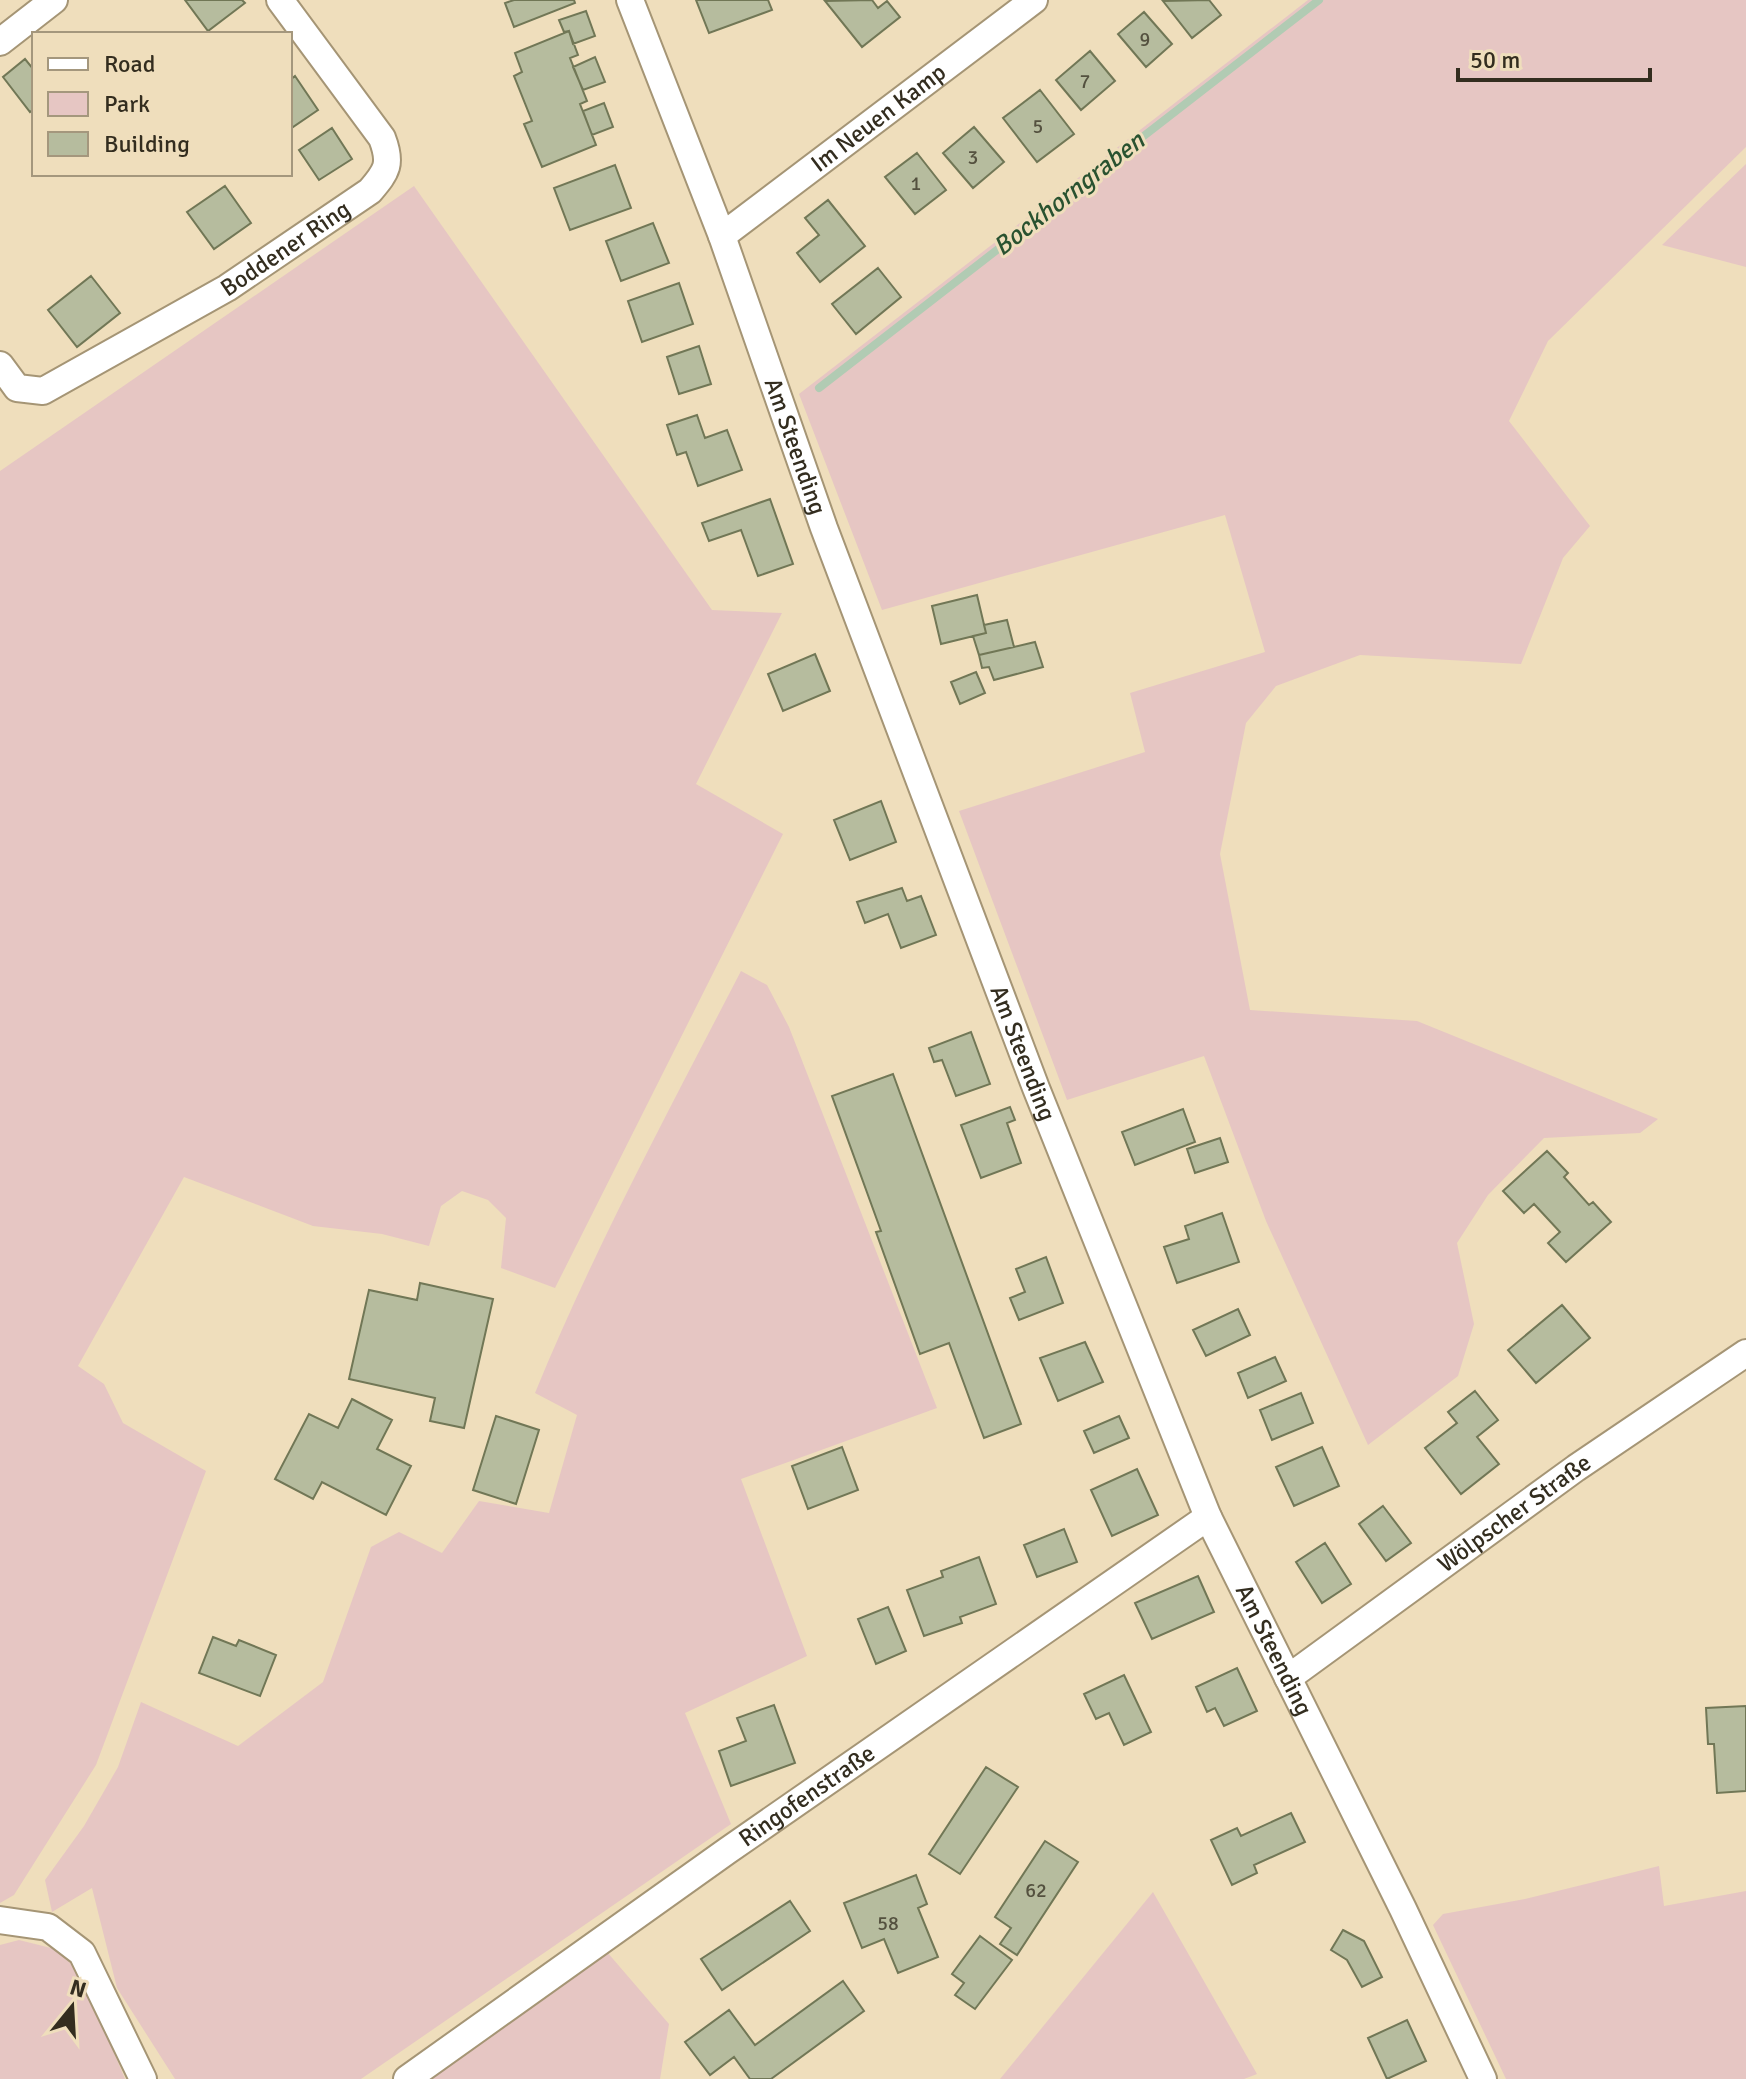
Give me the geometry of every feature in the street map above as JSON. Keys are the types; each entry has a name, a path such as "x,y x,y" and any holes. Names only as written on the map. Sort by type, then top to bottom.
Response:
{"street":[{"path":"0,42 54,0"},
{"name":"Boddener Ring","path":"0,365 17,388 43,391 227,288 370,191 386,171 388,154 382,138 280,0"},
{"name":"Am Steending","path":"630,0 722,236 824,528 1036,1088 1208,1517 1483,2079"},
{"name":"Im Neuen Kamp","path":"722,236 1034,0"},
{"name":"Wölpscher Straße","path":"1288,1678 1576,1468 1746,1353"},
{"name":"Ringofenstraße","path":"407,2079 727,1851 1208,1517"},
{"path":"0,1920 48,1927 82,1953 143,2079"}],"green space":[{"path":"1308,0 1746,0 1746,147 1548,341 1509,421 1590,526 1563,558 1521,664 1360,655 1276,686 1246,723 1220,854 1250,1010 1417,1021 1658,1119 1640,1133 1544,1138 1488,1195 1457,1243 1474,1324 1458,1376 1368,1445 1266,1221 1204,1056 1067,1100 959,811 1145,752 1130,693 1265,652 1225,515 882,610 799,394"},
{"path":"1746,164 1746,267 1662,245"},
{"path":"414,186 712,610 782,613 696,784 783,834 555,1288 501,1268 506,1218 488,1200 462,1191 441,1206 429,1246 382,1234 313,1226 184,1177 78,1366 104,1384 123,1423 206,1471 96,1765 14,1895 0,1903 0,471"},
{"path":"741,971 767,985 789,1027 937,1408 741,1479 807,1656 685,1713 731,1824 361,2079 175,2079 117,1988 92,1888 52,1912 45,1880 84,1826 118,1767 141,1702 238,1746 323,1682 371,1547 399,1532 442,1553 479,1501 549,1513 577,1415 535,1393 607,1233"},
{"path":"1659,1866 1664,1906 1746,1891 1746,2079 1506,2079 1433,1925 1443,1914 1525,1899"},
{"path":"1153,1892 1257,2074 1244,2079 1000,2079"},
{"path":"19,1940 55,1949 81,1973 125,2079 0,2079 0,1945"},
{"path":"607,1952 669,2024 660,2079 429,2079"}],"building":[{"path":"185,0 242,0 245,3 208,31"},
{"path":"514,0 574,0 575,3 514,27 505,3"},
{"path":"696,0 768,0 772,10 709,33"},
{"path":"872,0 878,8 887,1 900,17 862,47 825,1"},
{"path":"1209,0 1221,15 1192,38 1163,1"},
{"path":"586,11 595,36 573,44 569,31 564,32 559,20"},
{"path":"1144,12 1172,44 1146,67 1118,34"},
{"path":"569,31 578,55 570,58 587,101 580,104 596,145 542,167 524,124 532,121 514,76 522,72 515,53"},
{"path":"1090,51 1115,81 1081,110 1056,80"},
{"path":"595,57 605,82 583,90 573,67"},
{"path":"25,59 32,68 32,110 30,112 3,77"},
{"path":"295,76 318,110 292,128 292,78"},
{"path":"1040,90 1074,134 1037,162 1003,118"},
{"path":"604,103 613,127 592,135 583,111"},
{"path":"974,127 1004,162 973,188 943,153"},
{"path":"332,128 352,159 319,180 299,150"},
{"path":"917,153 946,190 915,214 885,177"},
{"path":"615,165 631,208 570,230 554,188"},
{"path":"225,186 251,223 214,249 187,212"},
{"path":"828,200 865,246 820,282 797,253 819,235 805,218"},
{"path":"653,223 669,263 621,281 606,241"},
{"path":"878,268 901,297 856,334 832,304"},
{"path":"91,276 120,313 77,347 48,310"},
{"path":"679,283 693,324 642,342 628,301"},
{"path":"699,346 711,384 679,394 667,357"},
{"path":"697,415 705,438 727,430 742,470 698,486 686,452 677,455 667,425"},
{"path":"770,499 793,564 758,576 741,530 709,541 702,523"},
{"path":"977,595 986,633 941,644 932,606"},
{"path":"1007,620 1014,647 979,655 973,636 986,633 984,625"},
{"path":"1035,642 1043,667 994,680 989,667 982,668 979,655"},
{"path":"815,654 830,691 783,711 768,674"},
{"path":"976,672 985,693 960,704 951,682"},
{"path":"881,801 896,842 850,860 834,820"},
{"path":"902,888 907,901 921,896 936,935 901,948 888,914 865,923 857,902"},
{"path":"971,1032 990,1084 956,1096 942,1060 934,1062 929,1048"},
{"path":"893,1074 1021,1424 984,1438 949,1343 920,1354 876,1232 881,1231 832,1096"},
{"path":"1010,1107 1015,1120 1007,1123 1021,1163 981,1178 961,1125"},
{"path":"1183,1109 1195,1142 1135,1165 1122,1132"},
{"path":"1220,1138 1228,1162 1195,1173 1187,1149"},
{"path":"1547,1151 1568,1173 1564,1177 1589,1205 1593,1202 1611,1222 1566,1262 1548,1243 1560,1232 1534,1204 1524,1213 1503,1191"},
{"path":"1222,1213 1239,1262 1177,1283 1164,1247 1189,1239 1185,1226"},
{"path":"1046,1257 1063,1303 1019,1320 1010,1298 1025,1292 1016,1269"},
{"path":"420,1283 493,1299 464,1428 430,1421 435,1398 349,1379 369,1290 417,1300"},
{"path":"1562,1305 1590,1338 1536,1383 1508,1350"},
{"path":"1238,1309 1250,1335 1206,1356 1193,1330"},
{"path":"1085,1342 1103,1382 1058,1401 1040,1358"},
{"path":"1275,1357 1286,1381 1248,1398 1238,1373"},
{"path":"1475,1391 1498,1420 1477,1437 1499,1464 1461,1494 1425,1448 1457,1423 1448,1412"},
{"path":"1301,1393 1313,1423 1272,1440 1260,1410"},
{"path":"352,1399 392,1420 377,1449 411,1466 386,1515 322,1482 313,1499 275,1479 309,1414 338,1428"},
{"path":"496,1416 539,1430 516,1504 473,1490"},
{"path":"1119,1416 1129,1438 1094,1453 1084,1431"},
{"path":"842,1447 858,1490 808,1509 792,1466"},
{"path":"1322,1447 1339,1486 1294,1506 1276,1467"},
{"path":"1137,1469 1158,1515 1112,1536 1091,1490"},
{"path":"1383,1506 1411,1543 1386,1561 1359,1524"},
{"path":"1064,1529 1077,1562 1037,1577 1024,1545"},
{"path":"1325,1543 1351,1584 1322,1603 1296,1562"},
{"path":"979,1557 996,1604 960,1617 962,1623 924,1636 907,1590 943,1577 941,1571"},
{"path":"1198,1576 1214,1612 1152,1639 1135,1603"},
{"path":"888,1607 906,1651 876,1664 858,1619"},
{"path":"213,1637 236,1646 239,1640 276,1655 260,1696 199,1673"},
{"path":"1237,1668 1257,1711 1224,1726 1215,1708 1207,1712 1196,1687"},
{"path":"1124,1675 1151,1732 1124,1745 1109,1713 1096,1719 1084,1694"},
{"path":"774,1705 795,1763 731,1786 719,1751 746,1741 737,1718"},
{"path":"1746,1706 1746,1791 1717,1793 1714,1744 1708,1744 1706,1708"},
{"path":"986,1767 1018,1787 960,1874 929,1854"},
{"path":"1291,1813 1305,1842 1254,1865 1257,1873 1232,1885 1211,1840 1237,1828 1241,1836"},
{"path":"1045,1841 1078,1862 1017,1955 1000,1944 1011,1928 995,1917"},
{"path":"916,1875 927,1904 918,1908 938,1957 898,1973 884,1939 862,1948 844,1903"},
{"path":"790,1901 810,1931 722,1990 701,1959"},
{"path":"1343,1930 1364,1941 1382,1977 1362,1987 1347,1960 1331,1950"},
{"path":"980,1936 1012,1960 975,2009 955,1995 964,1983 952,1974"},
{"path":"843,1981 864,2011 771,2079 750,2079 734,2057 710,2075 685,2042 729,2010 755,2045"},
{"path":"1407,2020 1426,2061 1387,2079 1368,2038"}],"waterway":[{"name":"Bockhorngraben","path":"819,388 1319,0"}]}
